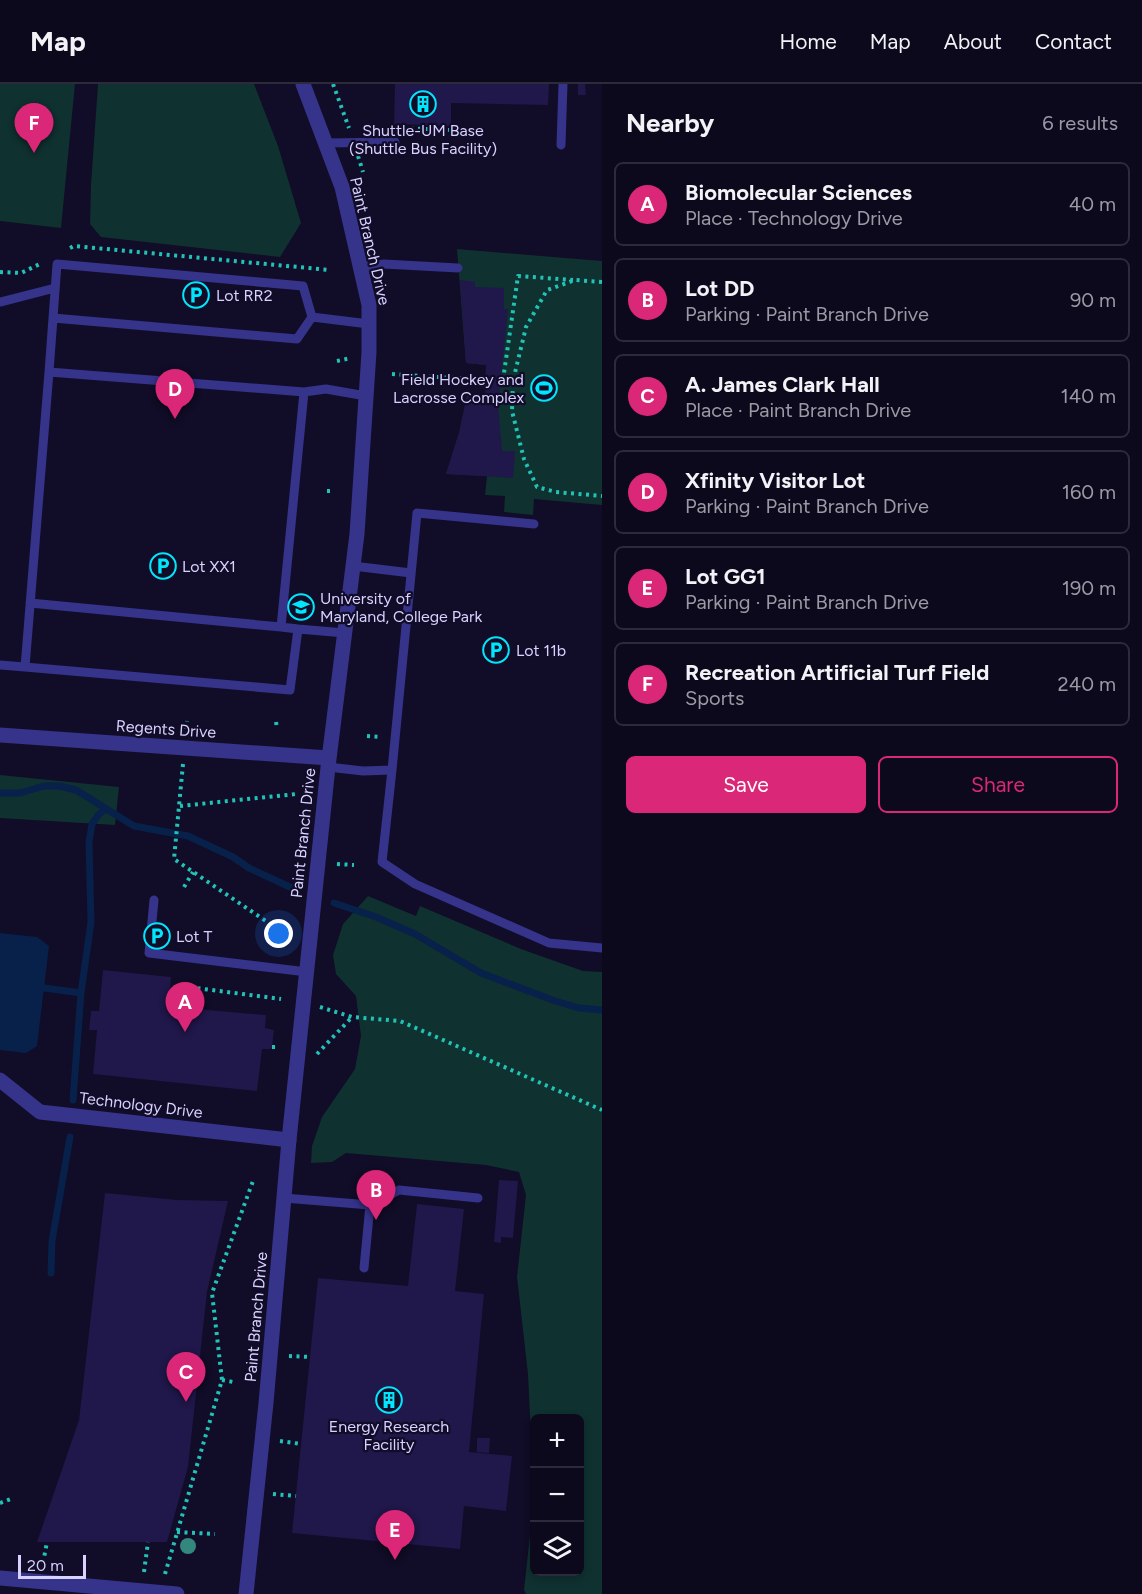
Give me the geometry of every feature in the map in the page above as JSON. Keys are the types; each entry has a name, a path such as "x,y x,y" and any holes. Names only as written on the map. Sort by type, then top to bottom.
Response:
{"street":[{"name":"Paint Branch Drive","path":"246,1594 328,763 357,534 369,324 369,305 342,187 303,84"},
{"name":"Regents Drive","path":"0,735 328,763"},
{"name":"Technology Drive","path":"0,1080 40,1112 289,1140"},
{"path":"0,1578 177,1594"}],"lane":[{"path":"561,145 563,84"},
{"path":"326,143 395,142"},
{"path":"25,667 57,264 303,286 312,316 297,339 53,318"},
{"path":"360,267 384,264 458,267"},
{"path":"0,309 0,302 55,288"},
{"path":"312,316 369,324"},
{"path":"49,372 304,392 326,389 366,396"},
{"path":"281,627 304,392"},
{"path":"534,524 417,513 382,862 415,884 549,943 602,948"},
{"path":"353,566 411,573"},
{"path":"30,603 345,633"},
{"path":"0,665 291,690 298,629"},
{"path":"328,763 363,771 392,770"},
{"path":"154,900 149,953 307,972"},
{"path":"284,1198 370,1205 399,1190 478,1198"},
{"path":"364,1268 370,1205"}],"path":[{"path":"513,381 502,380 518,276 602,282"},
{"path":"575,280 547,290 526,327 513,381 512,411 524,459 537,486 556,492 602,496"},
{"path":"350,321 354,358"},
{"path":"337,361 344,358"},
{"path":"392,374 485,380"},
{"path":"327,491 334,491"},
{"path":"186,729 187,721"},
{"path":"276,722 277,728"},
{"path":"367,736 382,737"},
{"path":"184,758 174,859 291,938"},
{"path":"180,806 296,794"},
{"path":"336,864 354,865"},
{"path":"184,888 193,872"},
{"path":"195,994 196,988 281,999"},
{"path":"316,1006 352,1017 400,1021 602,1110"},
{"path":"311,1061 352,1017"},
{"path":"165,1574 222,1380 210,1293 253,1181"},
{"path":"285,1356 309,1357"},
{"path":"222,1380 233,1382"},
{"path":"276,1441 301,1444"},
{"path":"272,1494 296,1496"},
{"path":"0,1503 14,1498"},
{"path":"177,1532 215,1534"},
{"path":"43,1563 48,1542"},
{"path":"144,1572 148,1542"}],"green space":[{"path":"0,84 75,84 61,228 0,221"},
{"path":"98,84 254,84 278,146 301,223 280,257 101,237 90,224"},
{"name":"Field Hockey and Lacrosse Complex","path":"457,249 602,261 602,505 534,499 533,515 504,512 505,496 485,495 487,476 446,474 459,433 467,396 485,396 486,365 466,363"},
{"path":"0,775 119,787 115,825 0,818"},
{"path":"368,896 416,916 420,906 521,949 583,971 602,972 602,1594 526,1594 524,1590 530,1535 530,1576 584,1576 584,1414 530,1416 528,1374 517,1277 526,1195 519,1172 486,1165 346,1153 332,1162 311,1163 312,1146 322,1117 355,1069 361,1036 356,996 336,974 333,955 343,924"}],"water":[{"path":"0,933 37,937 49,946 37,1046 26,1053 0,1050"}],"building":[{"name":"Shuttle-UM Base (Shuttle Bus Facility)","path":"395,84 549,84 548,105 451,103 451,126 394,124"},
{"path":"578,84 585,84 586,95 578,95"},
{"name":"Field Hockey and Lacrosse Complex","path":"460,280 475,282 475,287 504,288 504,309 508,309 498,405 502,451 515,451 513,478 446,474 459,433 467,396 485,397 486,365 466,363"},
{"path":"103,970 171,977 170,992 199,995 197,1009 266,1015 265,1028 274,1030 272,1047 262,1049 257,1091 93,1074 97,1030 89,1030 91,1011 99,1011"},
{"path":"499,1180 518,1181 513,1238 501,1237 501,1243 494,1242"},
{"path":"105,1193 177,1200 228,1201 207,1292 188,1467 167,1542 37,1542 79,1420"},
{"name":"Energy Research Facility","path":"417,1204 464,1209 455,1291 484,1294 469,1452 512,1456 506,1511 464,1506 460,1549 292,1533 318,1278 408,1286"},
{"path":"477,1438 490,1438 489,1453 477,1452"}],"waterway":[{"path":"0,793 20,793 44,786 59,786 76,790 134,826 188,836 292,888"},
{"path":"73,1100 81,993 91,922 89,842 92,824 106,809"},
{"path":"334,903 376,917 415,934 481,973 555,1001 579,1008 602,1010"},
{"path":"44,988 81,993"},
{"path":"51,1273 52,1241 70,1137"}],"place":[{"name":"Shuttle-UM Base (Shuttle Bus Facility)","path":"423,104"},
{"name":"Recreation Artificial Turf Field","path":"34,153"},
{"name":"Lot RR2","path":"196,295"},
{"name":"Field Hockey and Lacrosse Complex","path":"544,388"},
{"name":"Xfinity Visitor Lot","path":"175,419"},
{"name":"Lot XX1","path":"163,566"},
{"name":"University of Maryland, College Park","path":"301,607"},
{"name":"Lot 11b","path":"496,650"},
{"name":"Lot T","path":"157,936"},
{"name":"Biomolecular Sciences","path":"185,1032"},
{"name":"Lot DD","path":"376,1220"},
{"name":"Energy Research Facility","path":"389,1400"},
{"name":"A. James Clark Hall","path":"186,1402"},
{"name":"Lot GG1","path":"395,1560"}]}
